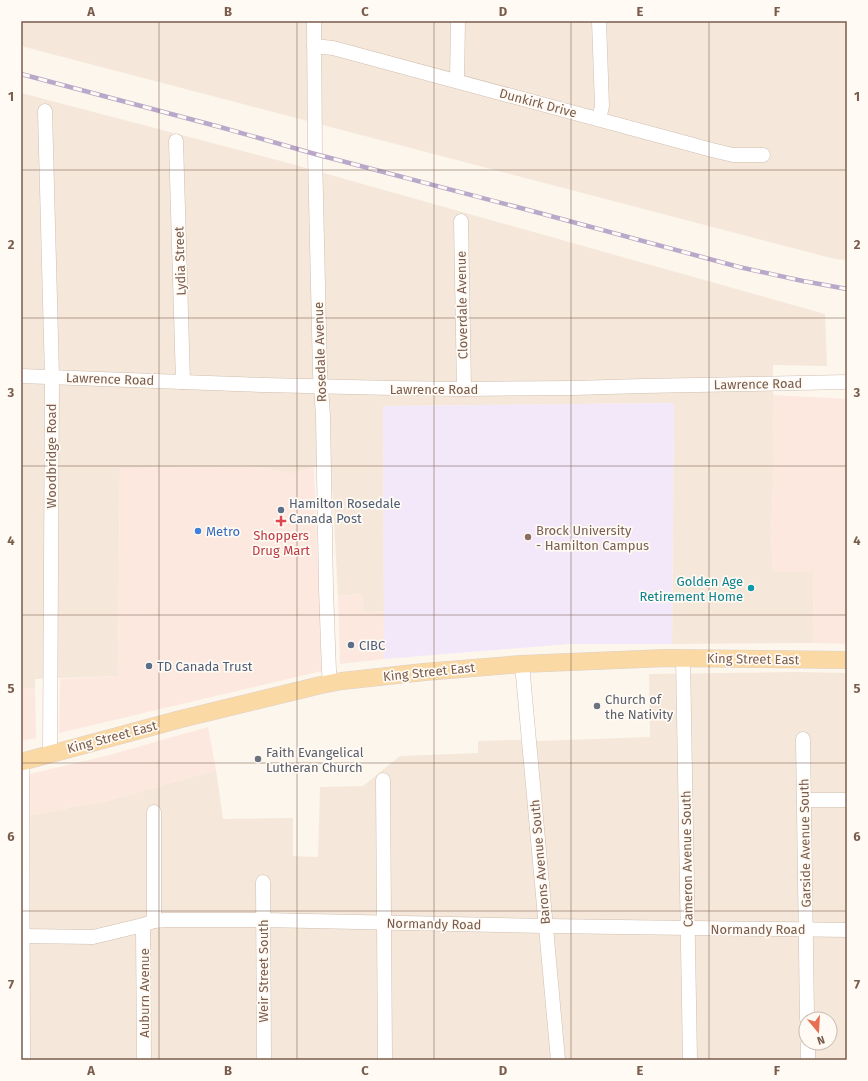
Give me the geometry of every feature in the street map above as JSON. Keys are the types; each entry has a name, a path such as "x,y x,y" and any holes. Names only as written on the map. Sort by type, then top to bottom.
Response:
{"main road":[{"name":"King Street East","path":"22,762 181,719 330,683 424,672 522,664 683,658 847,660"}],"street":[{"name":"Rosedale Avenue","path":"314,21 315,162 320,386 330,683"},
{"path":"458,21 458,81"},
{"path":"599,21 602,106 599,119"},
{"name":"Dunkirk Drive","path":"314,46 333,48 712,150 733,155 763,155"},
{"name":"Woodbridge Road","path":"45,111 52,377 50,754"},
{"name":"Lydia Street","path":"176,141 184,382"},
{"name":"Cloverdale Avenue","path":"461,221 464,389"},
{"name":"Lawrence Road","path":"21,376 320,386 464,389 847,382"},
{"name":"Cameron Avenue South","path":"683,658 690,1060"},
{"name":"Barons Avenue South","path":"522,664 558,1060"},
{"name":"Garside Avenue South","path":"803,739 808,1011"},
{"path":"22,762 23,1060"},
{"path":"383,780 385,1060"},
{"path":"804,800 847,800"},
{"name":"Auburn Avenue","path":"144,1060 154,812"},
{"name":"Weir Street South","path":"263,882 264,1060"},
{"name":"Normandy Road","path":"23,936 93,937 166,920 263,920 847,930"}],"shaded area":[{"path":"21,21 847,21 847,260 835,259 21,46"},
{"path":"21,93 281,161 825,314 827,366 773,365 774,461 771,531 773,572 813,572 814,643 672,644 674,403 383,406 384,611 363,613 362,594 338,596 331,465 314,467 291,474 246,465 120,469 118,676 35,679 35,688 21,689"},
{"path":"773,395 847,399 847,644 814,643 813,572 773,572 771,531 774,461"},
{"name":"Brock University - Hamilton Campus","path":"674,403 672,644 569,644 384,659 383,406"},
{"path":"246,465 291,474 314,467 322,671 59,733 60,679 118,676 120,468"},
{"path":"362,594 363,612 384,611 384,659 340,664 338,596"},
{"path":"797,672 847,673 847,1060 21,1060 29,815 107,801 216,770 223,819 293,818 293,856 318,857 320,787 363,786 400,756 478,753 478,741 539,741 650,737 649,674"},
{"path":"35,688 36,738 21,741 21,689"},
{"path":"208,727 216,770 107,801 29,815 21,776 106,756"}],"railway":[{"path":"21,74 739,267 847,289"}],"place":[{"name":"Hamilton Rosedale Canada Post","path":"281,510"},
{"name":"Shoppers Drug Mart","path":"281,521"},
{"name":"Metro","path":"198,531"},
{"name":"Brock University - Hamilton Campus","path":"528,537"},
{"name":"Golden Age Retirement Home","path":"751,588"},
{"name":"CIBC","path":"351,645"},
{"name":"TD Canada Trust","path":"149,666"},
{"name":"Church of the Nativity","path":"597,706"},
{"name":"Faith Evangelical Lutheran Church","path":"258,759"}]}
